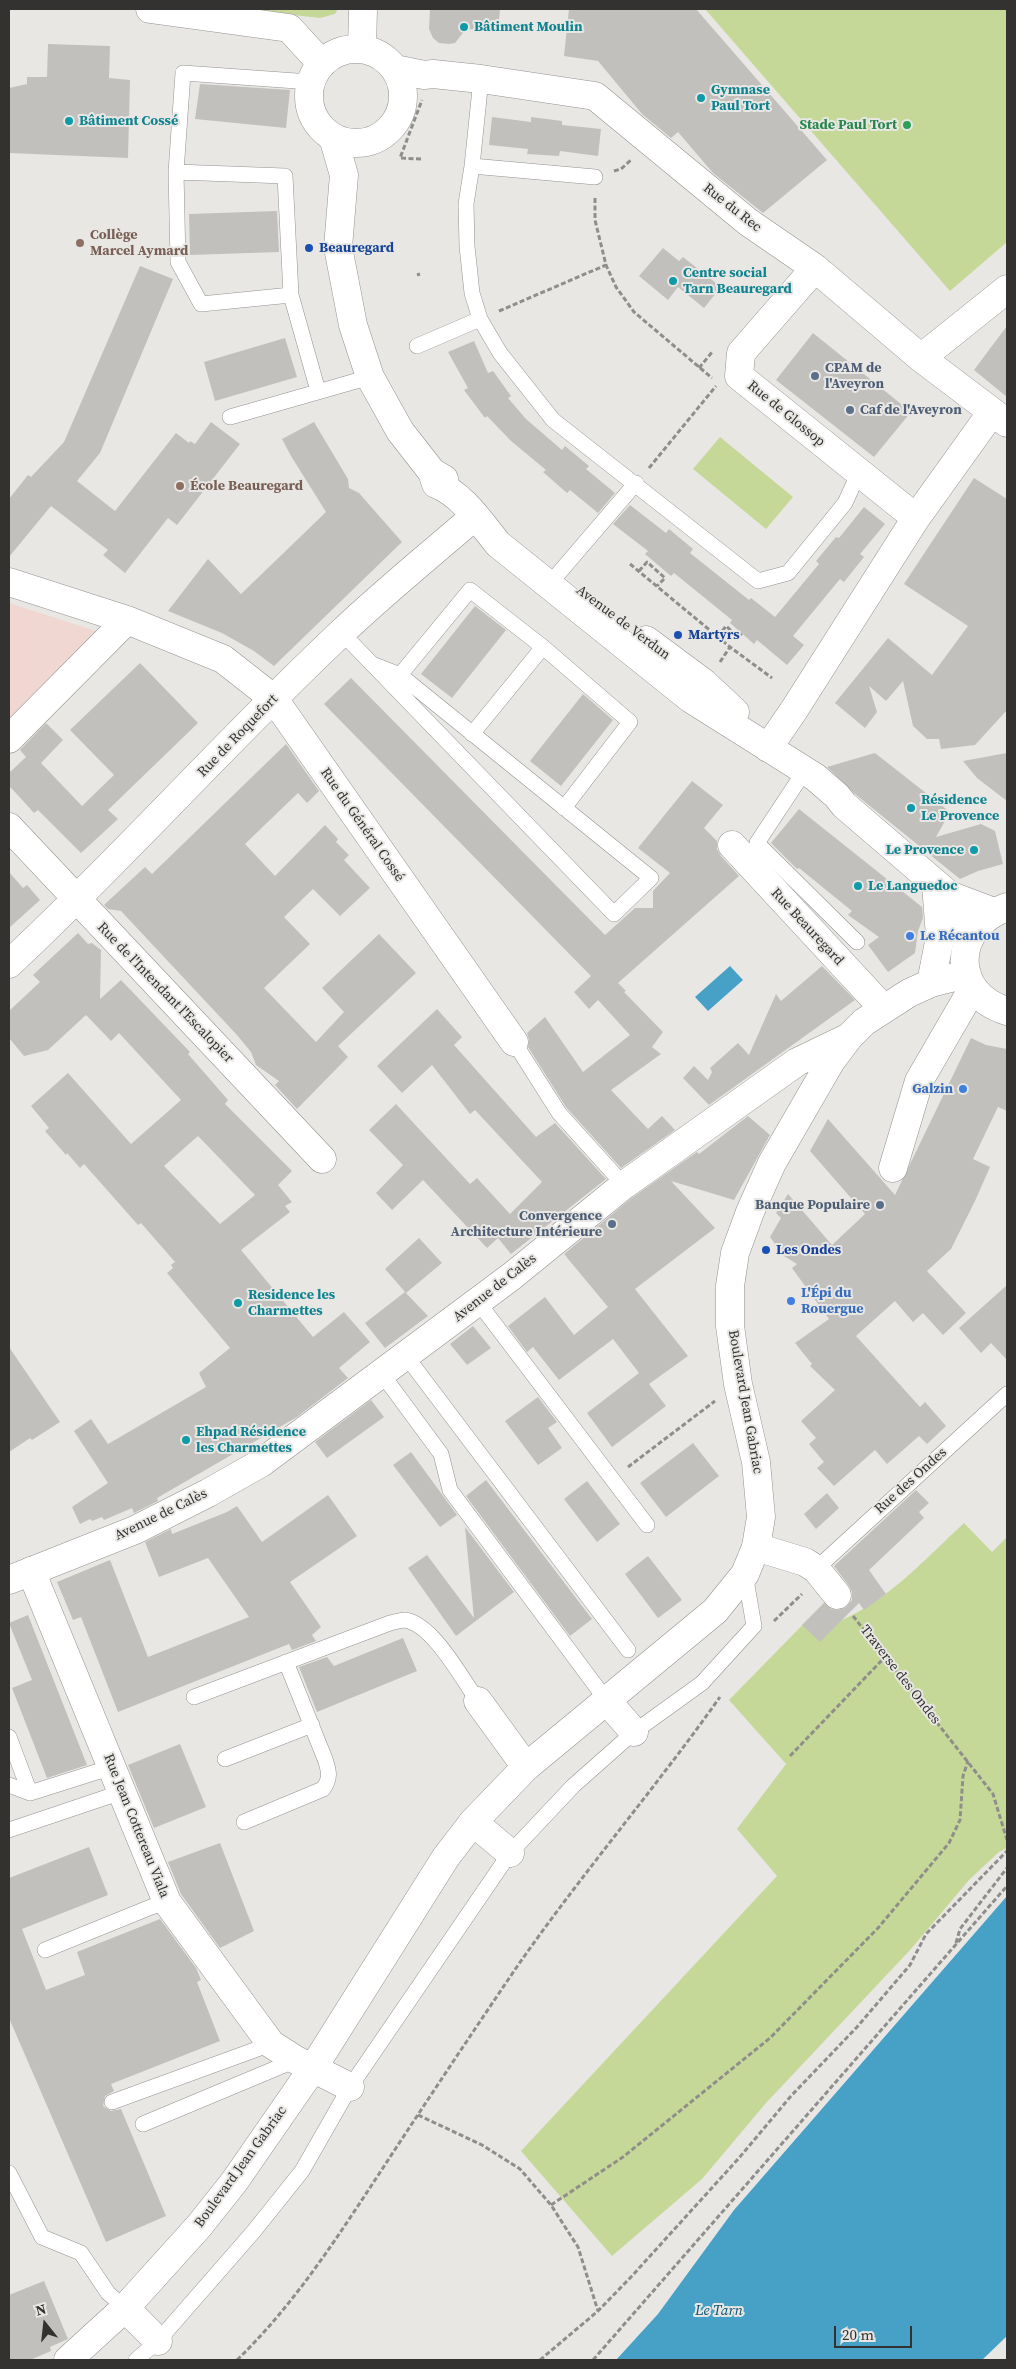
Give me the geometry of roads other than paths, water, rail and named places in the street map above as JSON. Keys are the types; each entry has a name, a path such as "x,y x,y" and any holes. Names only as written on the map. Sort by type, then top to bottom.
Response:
{"street":[{"path":"150,9 289,28 316,73"},
{"path":"362,49 363,9"},
{"path":"362,49 375,52 386,59 395,69 402,83 403,98 400,113 392,126 381,136 356,143 333,137 323,129 315,119 310,101 316,73 333,54 347,50 362,49"},
{"name":"Rue du Rec","path":"395,69 429,75 481,79 595,96 748,222 816,268 921,358 999,418"},
{"path":"403,98 429,75"},
{"name":"Avenue de Verdun","path":"333,137 344,175 338,247 353,325 370,377 400,432 440,480 475,516 498,544 691,699 779,757 815,777 837,796 844,805 942,889 1001,909"},
{"path":"344,175 368,141"},
{"name":"Rue de Glossop","path":"816,268 741,353 739,376 916,518"},
{"path":"921,358 1007,289"},
{"path":"779,757 794,710 916,518 999,418"},
{"name":"Avenue de Verdun","path":"475,516 558,574 704,683 756,731 779,757"},
{"name":"Rue de Roquefort","path":"9,964 77,901 274,698 341,632 475,516"},
{"name":"Rue du Général Cossé","path":"9,582 127,620 223,659 274,698 514,1042"},
{"path":"9,740 127,620"},
{"name":"Rue de l'Intendant l'Escalopier","path":"9,826 77,901 322,1158"},
{"name":"Rue Beauregard","path":"732,845 883,1008"},
{"path":"930,983 940,937 942,889"},
{"name":"Avenue de Verdun","path":"942,889 967,944"},
{"path":"1001,909 982,920 973,931 967,944 965,959 970,981 990,1004 1007,1011"},
{"path":"893,1168 919,1081 970,981"},
{"name":"Avenue de Calès","path":"20,1575 135,1530 208,1493 261,1463 478,1302 624,1185 797,1062 849,1037 864,1022 883,1008 930,983 970,981"},
{"name":"Boulevard Jean Gabriac","path":"68,2360 125,2308 200,2226 234,2182 304,2064 446,1857 474,1822 526,1767 715,1610 732,1593 745,1574 756,1547 762,1517 760,1487 751,1435 738,1384 730,1326 730,1286 735,1253 750,1212 772,1163 831,1061 849,1037"},
{"path":"756,1547 805,1562 816,1569 837,1596"},
{"name":"Rue Jean Cottereau Viala","path":"20,1575 112,1768 167,1902 271,2044 304,2064"},
{"path":"478,1701 526,1767"},
{"path":"607,1701 634,1732"},
{"path":"474,1822 510,1853"},
{"path":"304,2064 350,2087"},
{"path":"125,2308 158,2341"}],"lane":[{"path":"291,295 202,304 178,262 176,172 183,73 316,73"},
{"path":"481,79 466,204 467,246 472,294 480,319 524,384 553,420 758,581 788,573 845,503 859,472"},
{"path":"472,166 595,177"},
{"path":"176,172 284,176 291,295 318,391"},
{"path":"417,346 480,319"},
{"path":"230,417 370,377"},
{"path":"558,574 636,484"},
{"path":"400,675 470,590 543,647 630,722 564,808"},
{"path":"341,632 614,914 651,878 400,675 372,664"},
{"path":"472,734 543,647"},
{"path":"779,757 757,843 858,942"},
{"name":"Rue du Général Cossé","path":"514,1042 558,1113 624,1185"},
{"path":"478,1302 646,1525"},
{"path":"406,1356 628,1650"},
{"path":"382,1374 441,1454 450,1490 607,1701"},
{"name":"Rue des Ondes","path":"816,1569 1007,1394"},
{"path":"136,2360 158,2341 254,2231 302,2171 350,2087 510,1853 573,1786 634,1732 702,1683 754,1626 745,1574"},
{"path":"194,1697 390,1623 405,1620 420,1626 431,1635 478,1701"},
{"path":"244,1822 323,1790 328,1782 330,1772 286,1662"},
{"path":"224,1759 312,1725"},
{"path":"9,1737 30,1793"},
{"path":"9,1786 30,1793 112,1768"},
{"path":"9,1830 122,1792"},
{"path":"45,1950 151,1906 167,1902"},
{"path":"112,2102 271,2044"},
{"path":"143,2124 304,2064"},
{"path":"9,2173 42,2237 81,2253 108,2293 125,2308"}],"water":[{"path":"730,966 743,980 708,1011 695,997"},
{"name":"Le Tarn","path":"1007,1896 1007,2336 982,2360 616,2360 658,2314 734,2210"}],"place":[{"name":"Bâtiment Moulin","path":"464,27"},
{"name":"Gymnase Paul Tort","path":"701,98"},
{"name":"Bâtiment Cossé","path":"69,121"},
{"name":"Stade Paul Tort","path":"907,125"},
{"name":"Collège Marcel Aymard","path":"80,243"},
{"name":"Beauregard","path":"309,248"},
{"name":"Centre social Tarn Beauregard","path":"673,281"},
{"name":"CPAM de l'Aveyron","path":"815,376"},
{"name":"Caf de l'Aveyron","path":"850,410"},
{"name":"École Beauregard","path":"180,486"},
{"name":"Martyrs","path":"678,635"},
{"name":"Résidence Le Provence","path":"911,808"},
{"name":"Le Provence","path":"974,850"},
{"name":"Le Languedoc","path":"858,886"},
{"name":"Le Récantou","path":"910,936"},
{"name":"Galzin","path":"963,1089"},
{"name":"Banque Populaire","path":"880,1205"},
{"name":"Convergence Architecture Intérieure","path":"612,1224"},
{"name":"Les Ondes","path":"766,1250"},
{"name":"L'Épi du Rouergue","path":"791,1301"},
{"name":"Residence les Charmettes","path":"238,1303"},
{"name":"Ehpad Résidence les Charmettes","path":"186,1440"}]}
